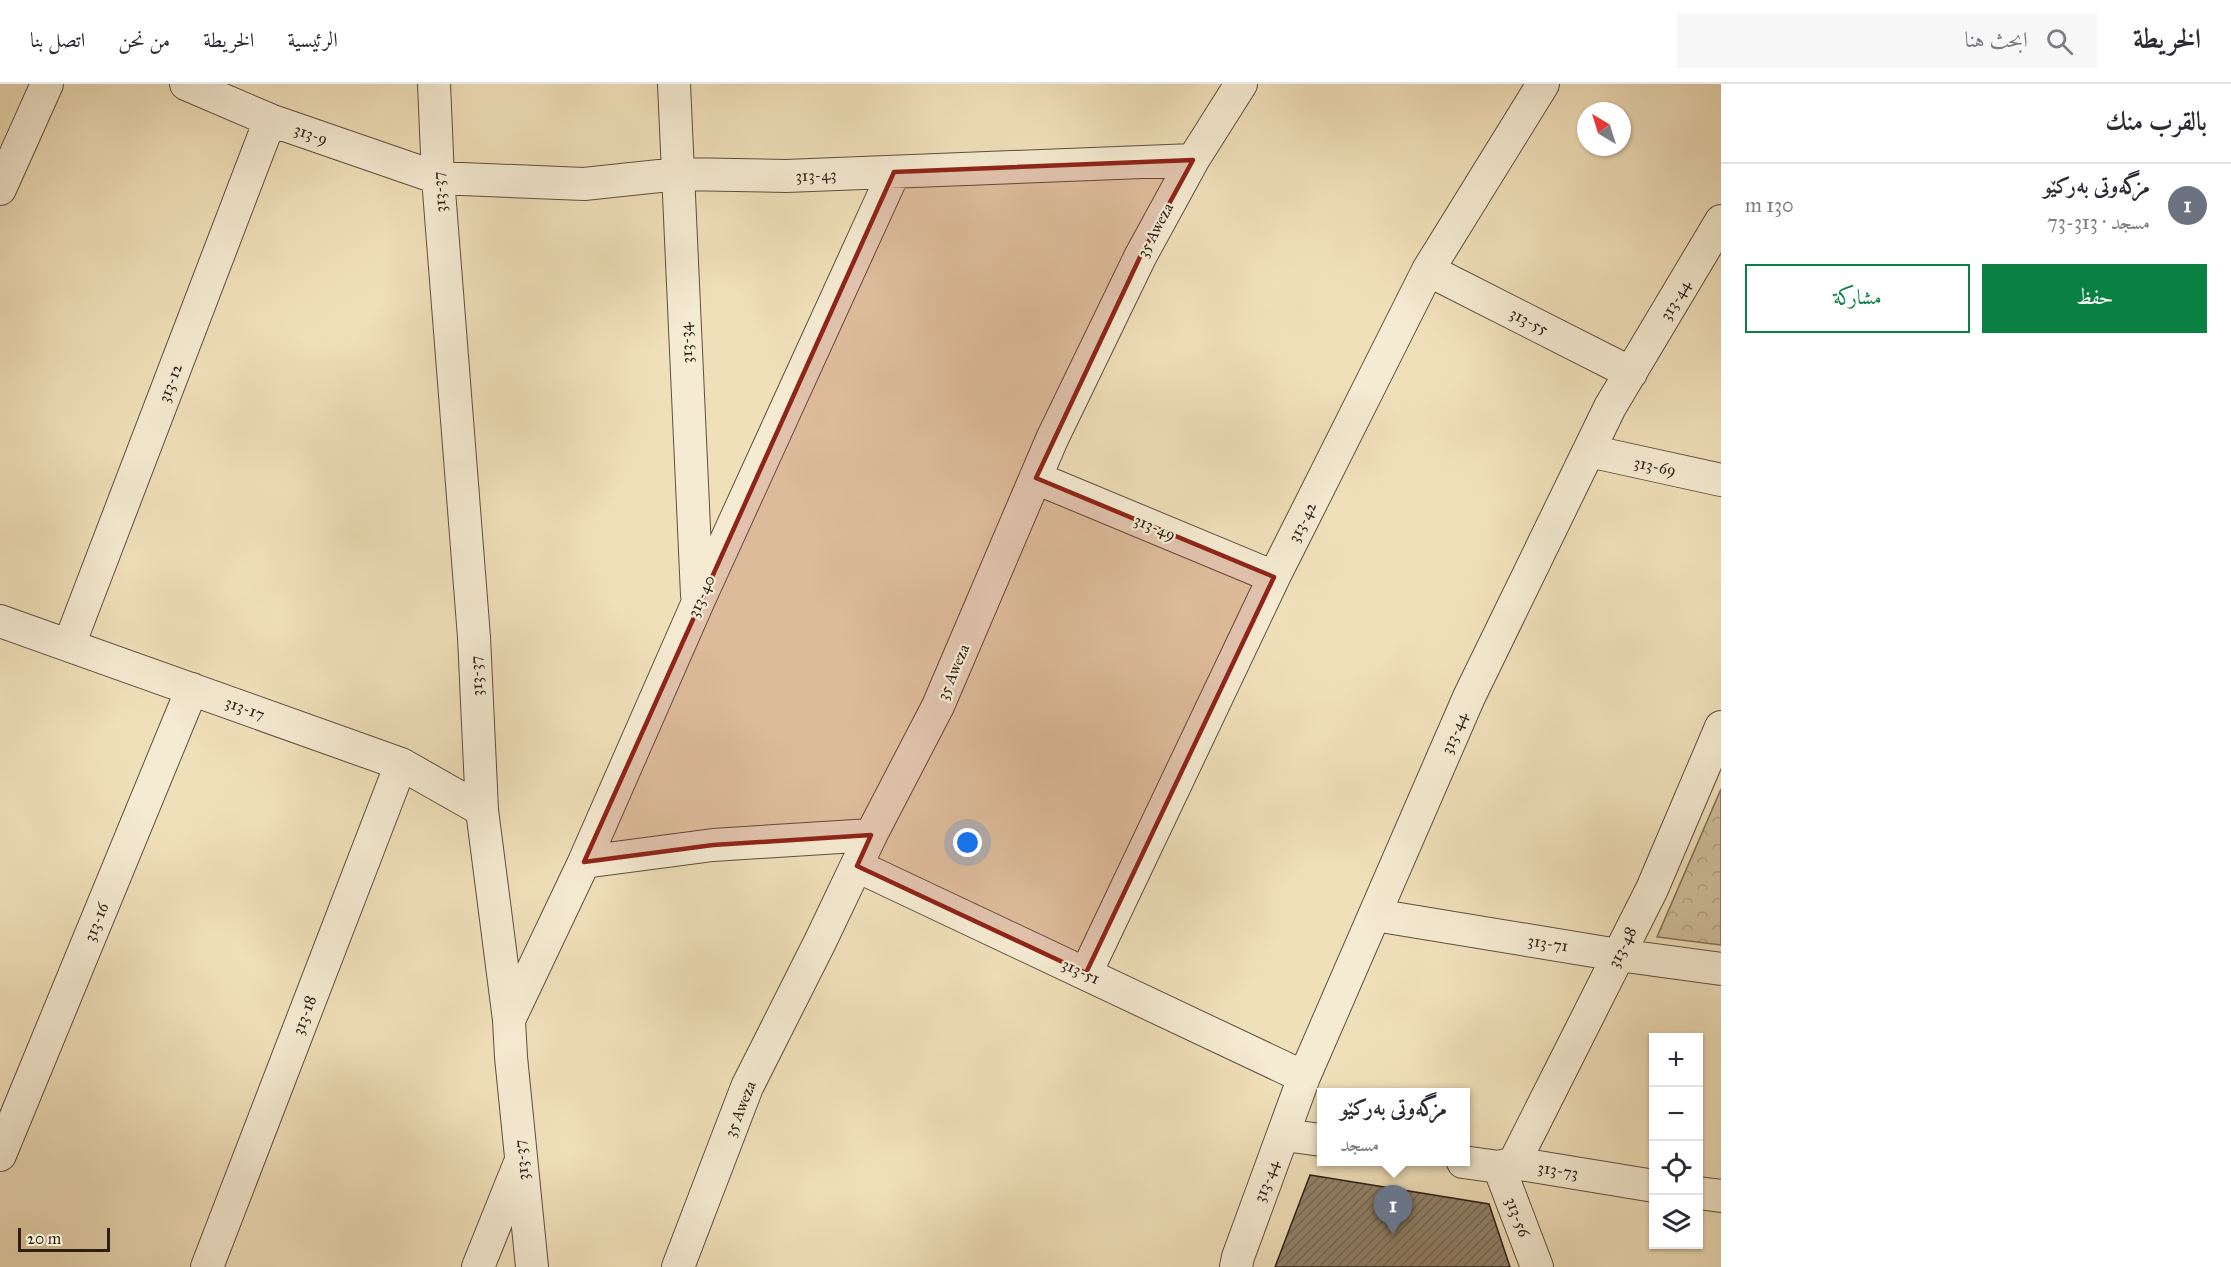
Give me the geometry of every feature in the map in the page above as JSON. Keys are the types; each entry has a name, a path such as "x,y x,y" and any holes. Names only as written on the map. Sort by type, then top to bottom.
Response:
{"street":[{"path":"0,189 47,84"},
{"name":"313-9","path":"186,84 270,120 438,178"},
{"name":"313-37","path":"434,84 438,178 474,637 482,810 509,1020 532,1267"},
{"name":"313-34","path":"674,84 698,602"},
{"name":"35 Aweza","path":"678,1267 747,1088 871,835 938,706 1052,440 1140,257 1193,160 1241,84"},
{"name":"313-42","path":"1086,973 1274,577 1428,270 1543,84"},
{"name":"313-12","path":"69,645 270,120"},
{"name":"313-43","path":"438,178 584,184 678,174 786,176 1193,160"},
{"name":"313-40","path":"509,1020 584,862 698,602 894,172"},
{"name":"313-44","path":"1236,1267 1304,1077 1469,697 1610,407 1631,373 1710,262 1721,221"},
{"name":"313-55","path":"1428,270 1631,373"},
{"name":"313-69","path":"1589,452 1721,480"},
{"name":"313-49","path":"1036,478 1274,577"},
{"name":"313-17","path":"0,621 401,764 482,810"},
{"name":"313-16","path":"0,1155 192,689"},
{"name":"313-48","path":"1506,1165 1652,889 1721,727"},
{"name":"313-18","path":"207,1267 401,764"},
{"path":"584,862 713,845 871,835"},
{"name":"313-51","path":"857,866 1304,1077"},
{"name":"313-71","path":"1375,915 1618,955 1721,969"},
{"path":"1284,1135 1317,1139"},
{"path":"478,1267 521,1160"},
{"name":"313-73","path":"1470,1162 1649,1185"},
{"name":"313-56","path":"1506,1165 1537,1267"},
{"path":"1703,1194 1721,1196"}],"highlighted area":[{"path":"1193,160 1140,257 1036,478 1274,577 1086,973 857,866 871,835 713,845 584,862 894,172"}],"green space":[{"path":"1721,789 1721,945 1657,937"}],"building":[{"path":"1310,1175 1489,1204 1510,1267 1275,1267"}],"place":[{"name":"مزگەوتی بەرکێو","path":"1393,1235"}]}
